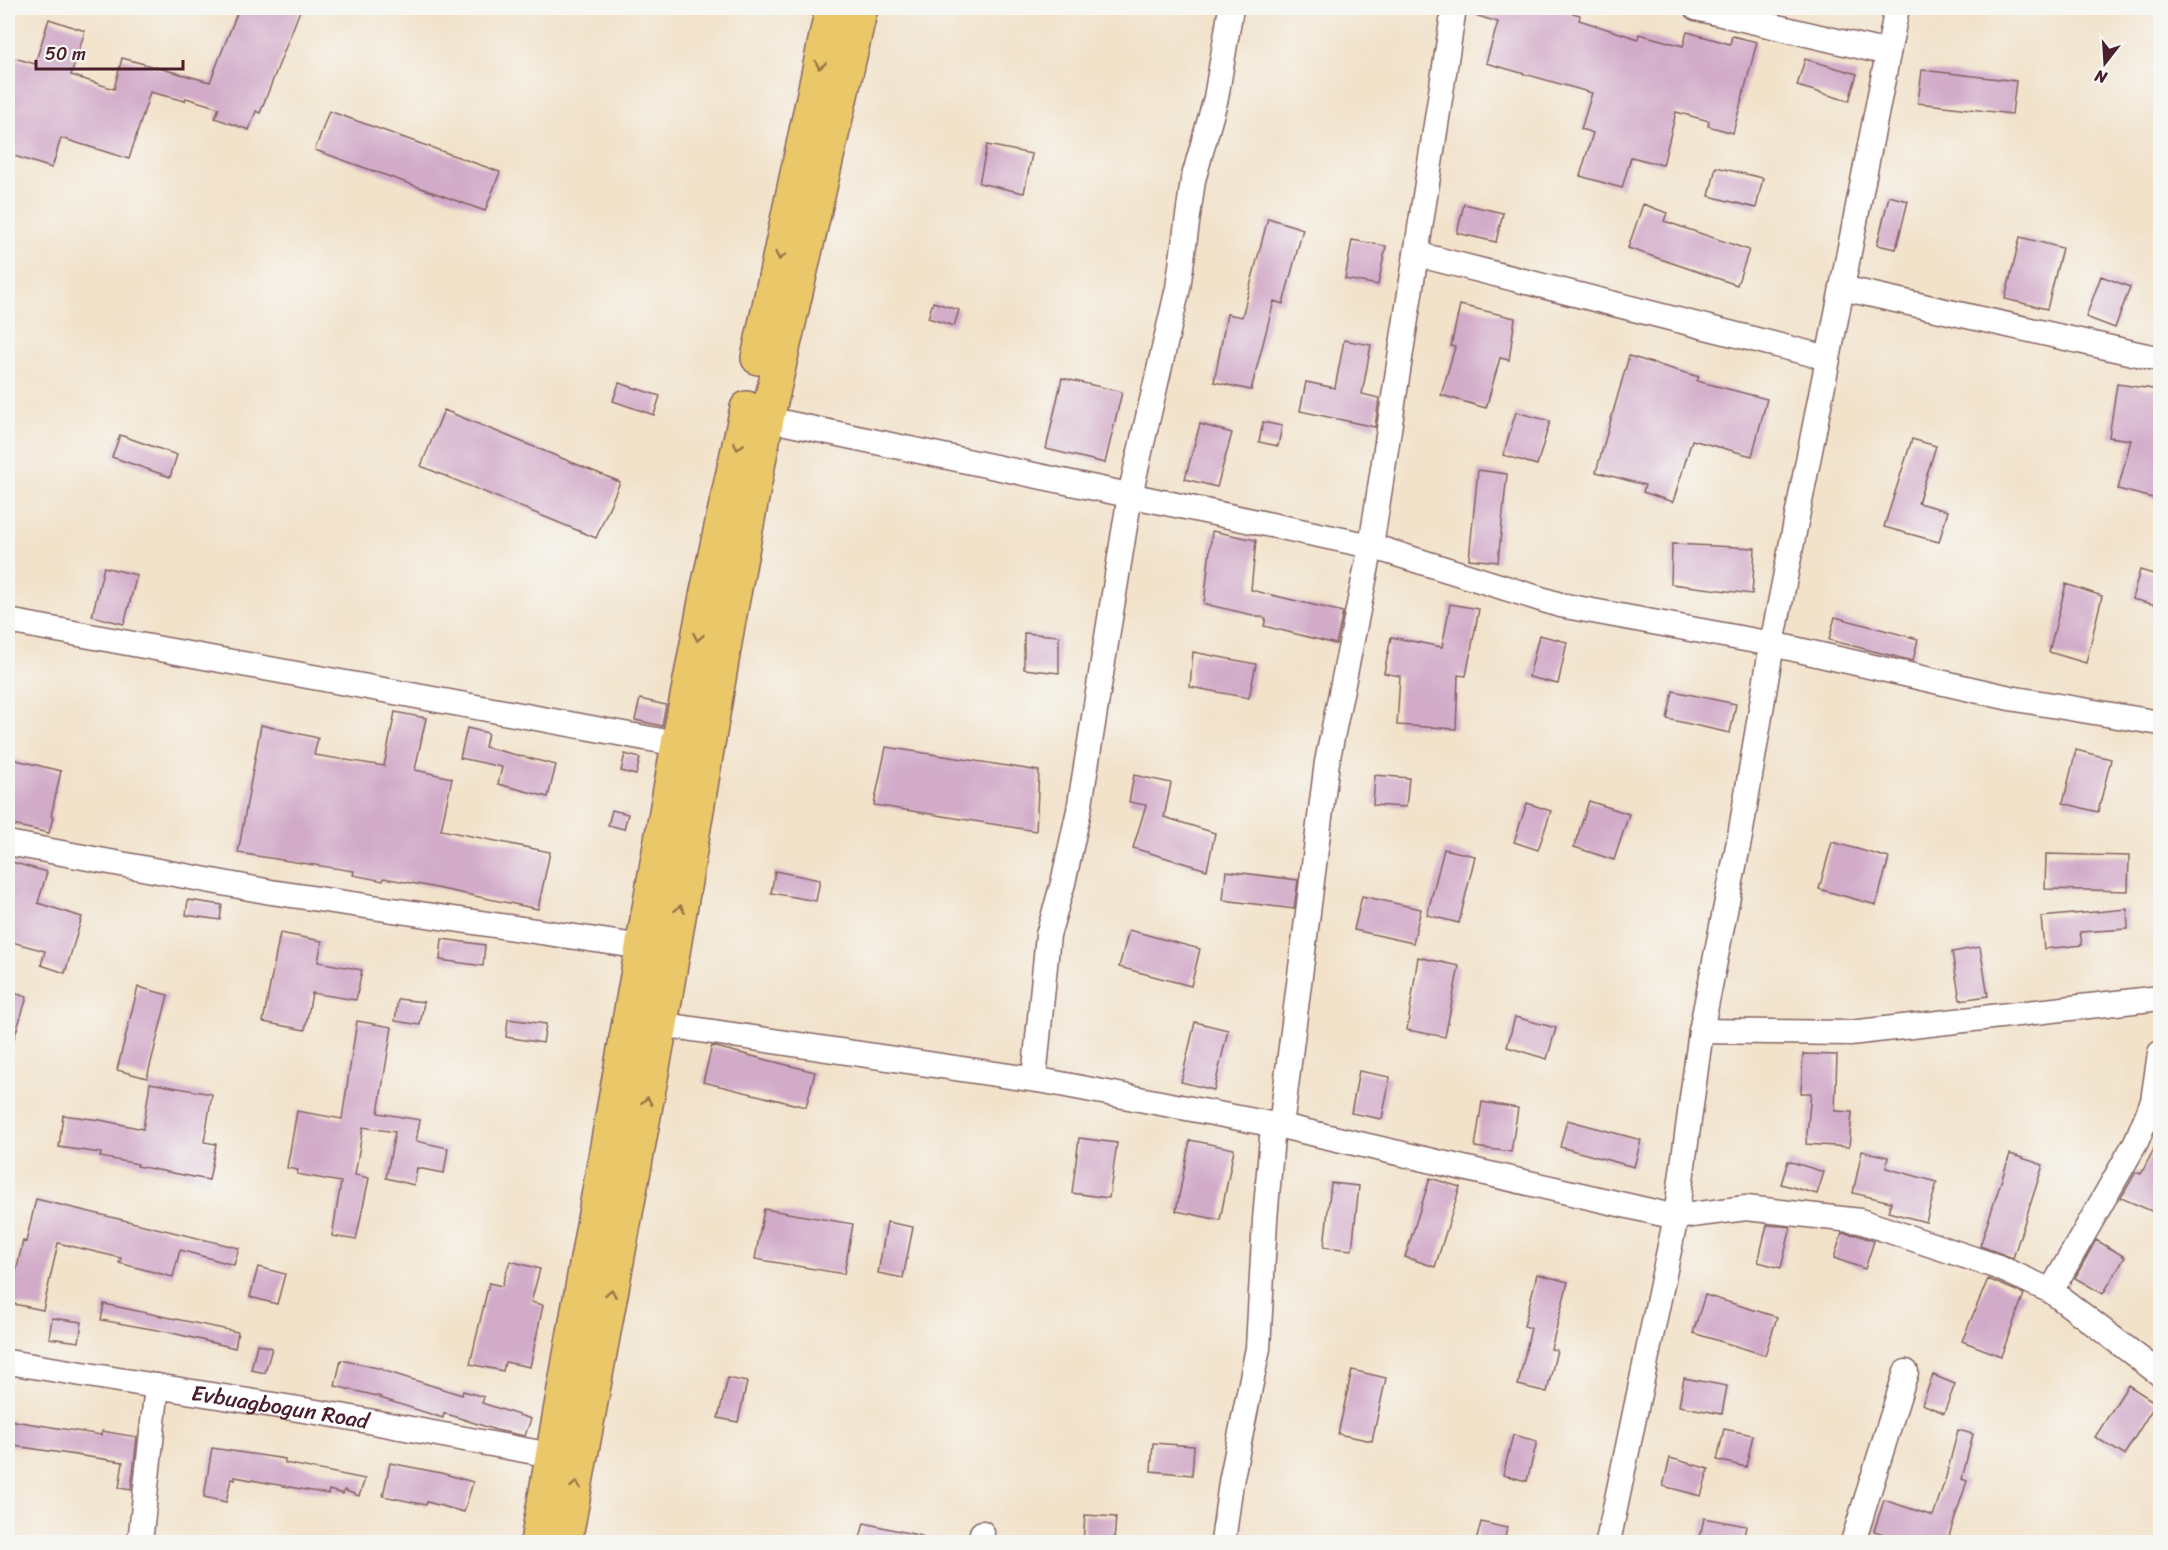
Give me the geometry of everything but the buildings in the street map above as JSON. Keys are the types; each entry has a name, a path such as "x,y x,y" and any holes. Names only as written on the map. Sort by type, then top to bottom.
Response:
{"highway":[{"path":"566,1542 646,1022 643,947 678,744 706,596 832,8"},
{"path":"537,1542 551,1455 646,1022 728,625 767,419 861,8"}],"street":[{"path":"1034,1079 1048,935 1063,883 1079,810 1130,495 1178,288 1193,180 1216,98 1232,8"},
{"path":"1223,1542 1231,1482 1258,1348 1265,1220 1327,762 1371,546 1454,8"},
{"path":"1696,8 1888,53"},
{"path":"1608,1542 1676,1217 1701,1031 1740,836 1772,644 1897,8"},
{"path":"1416,254 1828,358"},
{"path":"1842,288 2160,359"},
{"path":"767,419 1371,546 1560,605 1772,644 2010,698 2160,723"},
{"path":"8,621 678,744"},
{"path":"8,843 271,892 643,947"},
{"path":"1701,1031 1850,1033 2160,998"},
{"path":"646,1022 1034,1079 1277,1126 1676,1217 1746,1208 1860,1221 1998,1267 2051,1291 2160,1374"},
{"path":"2051,1291 2136,1142 2154,1101 2160,1053"},
{"name":"Evbuagbogun Road","path":"8,1362 341,1416 551,1455"},
{"path":"1853,1542 1906,1372"},
{"path":"140,1542 157,1386"}]}
